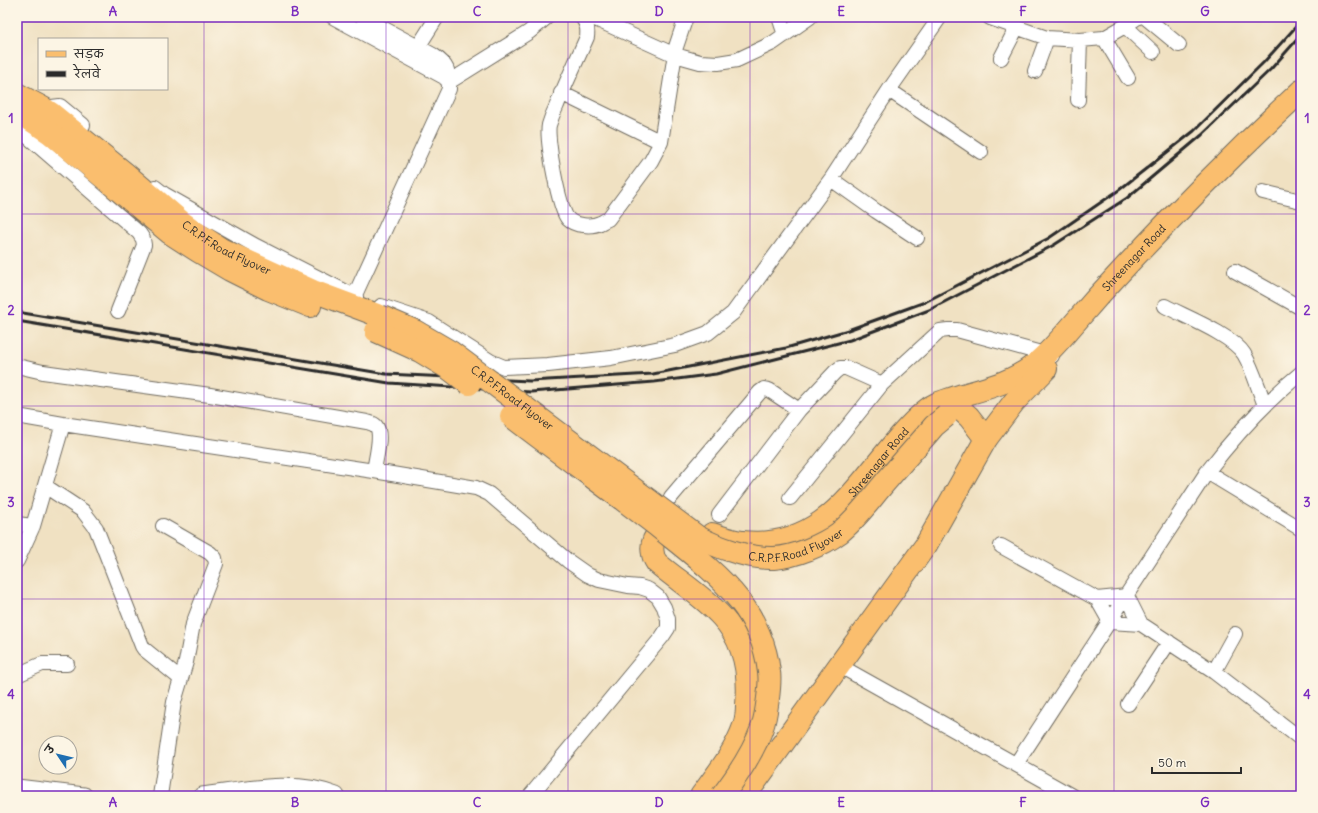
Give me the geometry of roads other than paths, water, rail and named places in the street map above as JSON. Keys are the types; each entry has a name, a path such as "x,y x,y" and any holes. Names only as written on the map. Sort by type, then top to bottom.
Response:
{"main road":[{"name":"Shreenagar Road","path":"745,796 926,545 986,439 1014,402 1126,266 1232,156 1301,91"},
{"name":"C.R.P.F.Road Flyover","path":"17,94 30,113 50,133 101,164 221,249 313,292 380,316 415,331 451,352 698,537 711,544 740,553 774,558 795,554 819,544 838,533 858,514 934,426 974,392"},
{"name":"Shreenagar Road","path":"701,796 716,776 736,744 744,724 749,691 748,675 744,657 734,633 722,618 702,599 657,562 652,554 653,544 660,531 666,526 682,524 740,542 763,544 784,540 809,530 825,520 845,501 908,427 932,405 1018,377 1053,356 1301,111"},
{"name":"C.R.P.F.Road Flyover","path":"101,164 170,232 198,252 230,270 275,292 376,331 420,351 448,368 626,502 688,551 719,578 740,600 752,619 763,643 770,673 768,702 762,727 751,753 722,796"},
{"path":"952,412 969,418 986,439"}],"street":[{"path":"333,17 444,77 449,82"},
{"path":"354,297 449,89 446,66 442,61 362,17"},
{"path":"418,47 437,17"},
{"path":"449,82 529,32 546,17"},
{"path":"582,17 588,30 587,38 561,93 549,124 548,133 562,210 567,219 573,223 591,225 599,224 608,219 651,161 661,142 676,46 686,17"},
{"path":"591,17 675,55 700,62 718,63 737,60 773,42 810,17"},
{"path":"779,17 785,34"},
{"path":"118,311 144,245 143,239 139,233 28,137 30,113 60,106 164,194 256,246 354,297 428,322 490,361 504,367 548,366 611,358 675,345 708,333 733,313 831,179 889,90 940,17"},
{"path":"990,18 1047,38 1080,40 1104,38 1138,17"},
{"path":"1145,17 1179,45"},
{"path":"1124,26 1153,52"},
{"path":"1001,58 1017,27"},
{"path":"1035,71 1047,38"},
{"path":"1104,38 1128,78"},
{"path":"1078,100 1080,40"},
{"path":"889,90 981,152"},
{"path":"561,93 661,142"},
{"path":"831,179 917,238"},
{"path":"1263,192 1301,201"},
{"path":"1235,271 1301,308"},
{"path":"1166,306 1236,343 1243,354 1265,405"},
{"path":"790,498 882,384 940,331 957,330 1053,356"},
{"path":"17,366 43,372 210,395 372,423 377,427 378,433 374,471"},
{"path":"719,515 799,410 840,368 846,368 882,384"},
{"path":"1016,764 1207,472 1230,443 1265,405 1281,389 1301,373"},
{"path":"671,497 764,389 769,390 799,410"},
{"path":"17,416 476,488 489,494 556,551 588,575 599,580 649,590 658,597 664,607 668,619 668,628 530,796"},
{"path":"17,561 33,526 63,424"},
{"path":"1207,472 1301,529"},
{"path":"45,486 82,511 96,528 142,646 182,679"},
{"path":"17,524 33,526"},
{"path":"160,796 174,702 182,679 194,624 216,564 216,558 210,553 163,526"},
{"path":"1001,546 1098,599 1110,622"},
{"path":"1098,599 1127,596"},
{"path":"1127,596 1141,624"},
{"path":"1110,622 1141,624 1214,672 1301,739"},
{"path":"1214,672 1235,634"},
{"path":"1128,704 1169,642"},
{"path":"17,675 42,664 67,664"},
{"path":"840,666 1072,796"},
{"path":"17,788 84,796"},
{"path":"202,796 271,788 313,790 336,796"}],"railway":[{"path":"17,312 386,374 530,381 653,374 786,348 848,330 925,302 1049,238 1119,190 1194,131 1264,62 1301,21"},
{"path":"17,321 389,383 531,392 654,382 716,374 850,340 929,310 1054,245 1127,198 1202,135 1271,69 1301,35"}]}
